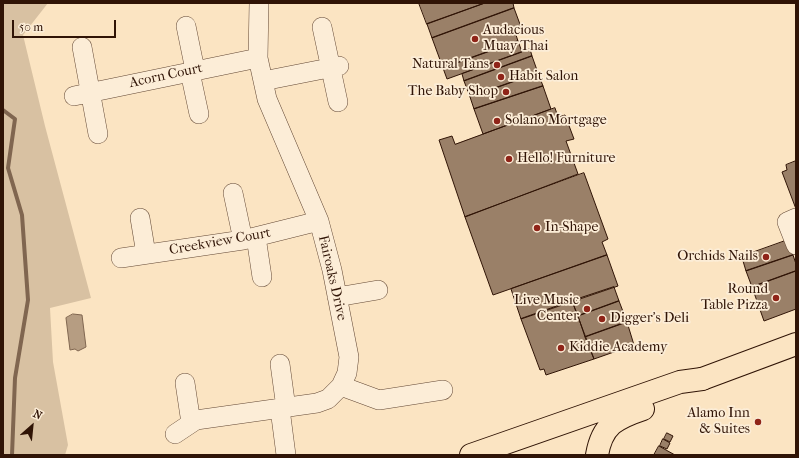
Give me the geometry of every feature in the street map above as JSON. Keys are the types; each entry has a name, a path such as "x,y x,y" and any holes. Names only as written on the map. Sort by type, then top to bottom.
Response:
{"main road":[{"path":"471,455 680,382 702,379 796,344"},
{"path":"597,455 599,441 608,427 622,416 686,394 702,379"}],"street":[{"name":"Fairoaks Drive","path":"175,434 196,420 317,403 328,399 341,386 347,373 349,357 337,297 319,221 275,122 267,99 258,58 259,3"},
{"path":"186,26 198,114"},
{"path":"322,27 334,66 338,102"},
{"path":"82,47 83,94 98,134"},
{"name":"Acorn Court","path":"83,94 258,58"},
{"path":"263,80 334,66"},
{"path":"233,193 250,238 262,277"},
{"path":"140,218 146,254"},
{"path":"792,220 796,245"},
{"name":"Creekview Court","path":"121,258 250,238 319,221"},
{"path":"337,297 378,290"},
{"path":"280,364 286,455"},
{"path":"185,383 191,423"},
{"path":"341,386 379,400 443,390"}],"shaded area":[{"path":"3,3 48,3 23,35 45,126 91,298 50,308 53,362 68,445 65,455 3,455"},
{"path":"73,314 82,315 86,347 78,351 75,349 70,350 66,318"}],"building":[{"path":"419,3 485,3 427,24"},
{"path":"485,3 513,3 514,8 432,38 427,24"},
{"name":"Audacious Muay Thai","path":"514,8 521,27 514,29 518,41 443,68 432,38"},
{"path":"518,41 522,52 447,79 443,68"},
{"name":"Natural Tans","path":"530,49 532,56 464,81 462,74"},
{"name":"Habit Salon","path":"532,56 538,73 470,97 464,81"},
{"name":"The Baby Shop","path":"538,73 543,86 474,109 470,97"},
{"name":"Solano Mortgage","path":"543,86 551,109 483,134 474,109"},
{"name":"Hello! Furniture","path":"555,108 558,117 565,115 574,139 566,141 578,174 465,217 439,140 452,136 455,144"},
{"path":"796,161 796,209 782,172 787,170 786,165"},
{"name":"In-Shape","path":"584,173 608,239 602,242 607,255 493,295 465,217"},
{"name":"Orchids Nails","path":"785,241 789,245 793,255 746,271 743,261 748,260 746,255"},
{"path":"607,255 618,286 521,319 511,289"},
{"path":"793,255 796,264 796,271 752,287 746,271"},
{"name":"Round Table Pizza","path":"796,271 796,309 764,321 752,287"},
{"name":"Live Music Center","path":"614,287 619,301 578,316 572,301"},
{"name":"Kiddie Academy","path":"572,301 594,359 546,375 544,369 540,370 521,319"},
{"name":"Digger's Deli","path":"619,301 627,322 585,337 578,316"},
{"path":"627,322 634,345 594,359 585,337"},
{"path":"667,433 673,436 670,442 664,439"},
{"path":"663,439 670,443 667,449 660,446"},
{"path":"659,446 666,450 675,455 654,455"}],"waterway":[{"path":"3,110 15,119 8,168 22,215 28,300 15,378 12,455"}],"place":[{"name":"Audacious Muay Thai","path":"475,39"},
{"name":"Natural Tans","path":"497,65"},
{"name":"Habit Salon","path":"501,77"},
{"name":"The Baby Shop","path":"506,92"},
{"name":"Solano Mortgage","path":"497,121"},
{"name":"Hello! Furniture","path":"509,159"},
{"name":"In-Shape","path":"537,228"},
{"name":"Orchids Nails","path":"766,257"},
{"name":"Round Table Pizza","path":"776,298"},
{"name":"Live Music Center","path":"587,309"},
{"name":"Digger's Deli","path":"602,319"},
{"name":"Kiddie Academy","path":"561,348"},
{"name":"Alamo Inn & Suites","path":"758,422"}]}
